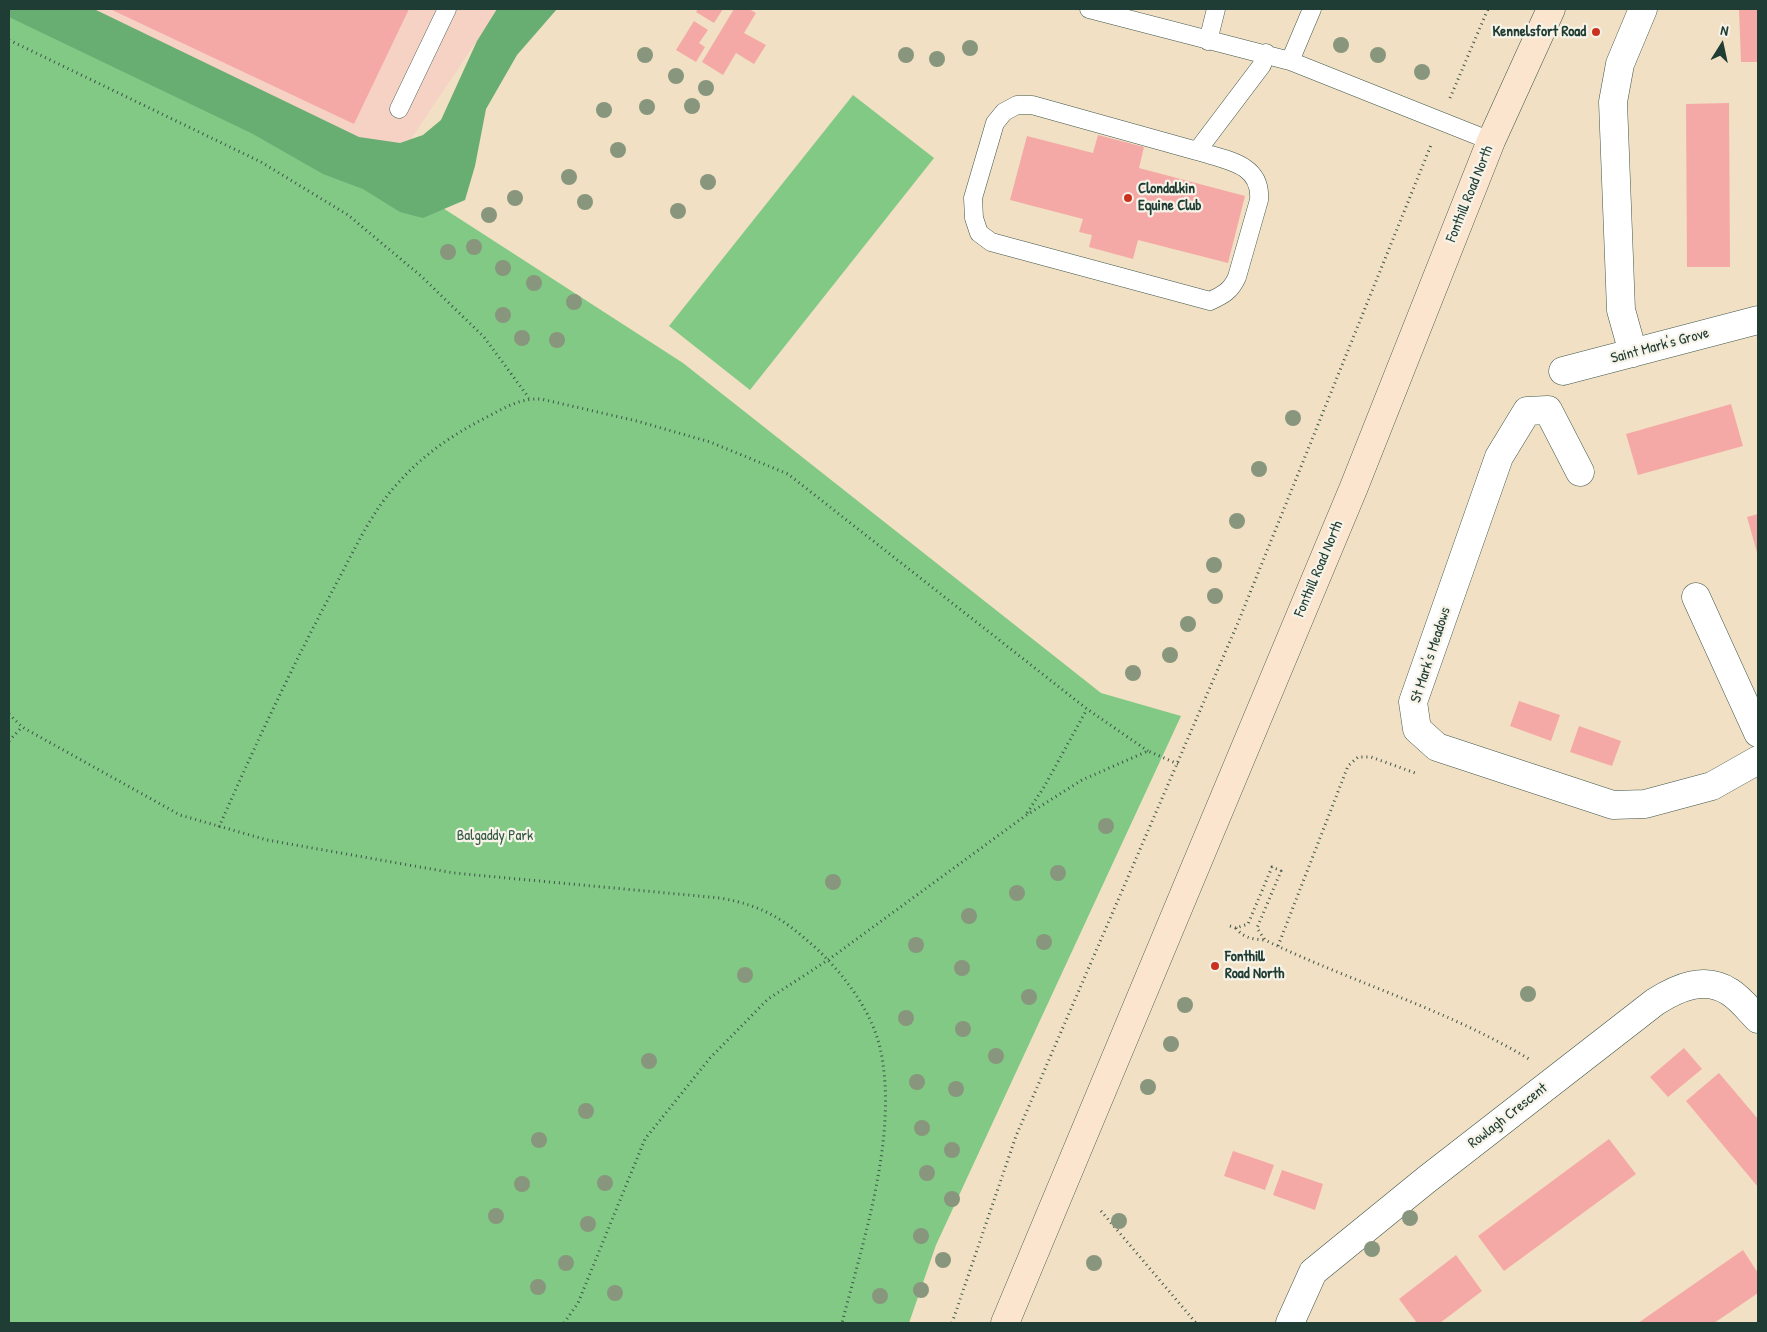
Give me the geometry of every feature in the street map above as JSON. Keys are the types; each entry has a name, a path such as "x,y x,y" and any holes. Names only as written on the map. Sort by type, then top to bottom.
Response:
{"main road":[{"name":"Fonthill Road North","path":"1005,1323 1350,496 1491,141 1551,9"}],"street":[{"path":"1633,353 1621,310 1613,102 1620,64 1643,9"},
{"name":"Saint Mark's Grove","path":"1563,372 1758,320"},
{"name":"St Mark's Meadows","path":"1580,472 1548,410 1527,411 1499,457 1413,702 1417,729 1437,747 1613,805 1645,804 1712,786 1758,760"},
{"path":"1696,598 1758,733"},
{"name":"Rowlagh Crescent","path":"1290,1323 1313,1272 1433,1174 1655,1002 1691,984 1710,985 1730,992 1758,1019"}],"lane":[{"path":"399,109 447,9"},
{"path":"1089,9 1208,41 1266,53 1491,141"},
{"path":"1208,41 1216,9"},
{"path":"1290,61 1312,9"},
{"path":"1197,151 1262,65 1266,53"},
{"path":"1017,105 1032,105 1197,151 1244,167 1256,178 1260,190 1259,200 1233,288 1210,301 991,242 979,234 974,218 973,198 995,123 1004,112 1017,105"}],"path":[{"path":"952,1323 1016,1136 1237,624 1441,120 1488,9"},
{"path":"9,40 261,162 348,215 421,276 484,337 529,398"},
{"path":"219,827 252,752 305,643 365,530 396,484 422,458 456,434 510,405 529,398 541,398 655,426 710,442 788,474 1087,710 1148,751 1178,764"},
{"path":"1025,816 1044,787 1087,710"},
{"path":"9,714 22,727 180,815 219,827 267,840 454,873 720,898 748,903 776,916 795,929 828,960 864,1006 881,1051 885,1100 880,1166 842,1323"},
{"path":"9,741 22,727"},
{"path":"1278,946 1348,766 1358,757 1372,757 1427,777 1437,747"},
{"path":"564,1323 578,1303 645,1139 710,1058 768,999 828,960 1025,816 1082,780 1148,751"},
{"path":"1230,926 1236,928 1248,924 1272,866 1277,868 1281,870 1257,928 1265,940"},
{"path":"1236,928 1240,934 1253,939 1265,940 1402,998 1504,1045 1529,1060"},
{"path":"1100,1211 1196,1323"}],"shaded area":[{"path":"35,9 498,9 391,169"}],"green space":[{"name":"Balgaddy Park","path":"9,9 415,190 683,363 1101,693 1181,716 936,1245 909,1323 9,1323"},
{"path":"9,9 94,9 359,137 400,143 423,135 441,120 477,41 497,9 557,9 517,55 486,109 475,166 465,200 423,218 400,212 363,189 323,174 253,134 9,17"},
{"path":"853,95 934,158 750,390 669,326"}],"building":[{"path":"110,9 409,9 354,124"},
{"path":"698,9 723,9 714,23 696,12"},
{"path":"734,9 749,9 756,13 744,33 766,45 754,64 736,53 723,75 702,62"},
{"path":"1739,9 1758,9 1758,62 1741,62"},
{"path":"694,21 708,30 699,43 705,47 696,62 676,50"},
{"path":"1729,103 1730,267 1687,267 1686,104"},
{"name":"Clondalkin Equine Club","path":"1098,135 1144,147 1139,168 1245,196 1228,263 1138,240 1133,259 1089,247 1092,235 1079,232 1083,219 1010,200 1027,136 1093,153"},
{"path":"1731,404 1743,446 1638,475 1626,434"},
{"path":"1758,514 1758,556 1747,517"},
{"path":"1519,701 1560,715 1551,741 1510,726"},
{"path":"1579,726 1621,741 1612,766 1570,752"},
{"path":"1684,1048 1702,1069 1668,1097 1650,1077"},
{"path":"1719,1073 1758,1119 1758,1187 1686,1101"},
{"path":"1609,1139 1636,1174 1504,1271 1478,1236"},
{"path":"1233,1151 1274,1165 1265,1190 1224,1176"},
{"path":"1282,1170 1323,1184 1315,1210 1273,1195"},
{"path":"1743,1250 1758,1273 1758,1293 1714,1323 1638,1323"},
{"path":"1456,1255 1482,1291 1440,1323 1417,1323 1399,1299"}],"place":[{"name":"Kennelsfort Road","path":"1596,32"},
{"name":"Clondalkin Equine Club","path":"1128,198"},
{"name":"Fonthill Road North","path":"1215,966"}]}
